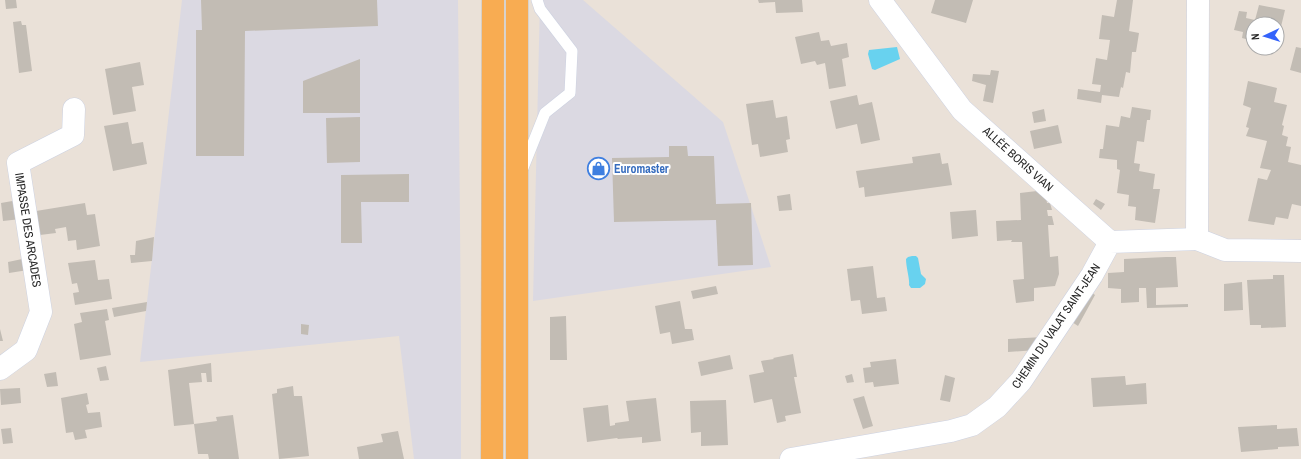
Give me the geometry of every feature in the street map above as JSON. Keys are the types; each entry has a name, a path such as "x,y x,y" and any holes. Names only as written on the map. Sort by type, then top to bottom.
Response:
{"highway":[{"path":"492,459 493,0"},
{"path":"516,0 517,459"}],"street":[{"name":"ALLÉE BORIS VIAN","path":"880,0 962,110 1110,242"},
{"path":"1198,0 1198,239"},
{"name":"IMPASSE DES ARCADES","path":"0,369 26,350 41,312 18,162 73,135 74,109"},
{"path":"1110,242 1198,239 1225,250 1301,251"},
{"name":"CHEMIN DU VALAT SAINT-JEAN","path":"790,459 951,431 972,425 997,407 1021,382 1092,275 1110,242"}],"lane":[{"path":"517,183 545,113 570,93 572,51 540,9 538,0"}],"shaded area":[{"path":"182,0 458,0 461,459 414,459 399,336 140,362"},
{"path":"540,0 583,0 723,122 771,267 533,301"}],"water":[{"path":"897,47 900,59 875,70 872,69 868,54 869,50"},
{"path":"916,256 918,258 921,274 926,279 925,284 920,288 911,288 909,285 906,259"}],"building":[{"path":"5,0 16,0 17,8 6,9"},
{"path":"201,0 377,0 378,26 245,31 244,156 196,156 196,30 202,30"},
{"path":"758,0 802,0 803,12 776,13 775,2 759,3"},
{"path":"935,0 973,0 966,23 931,13"},
{"path":"1117,0 1133,0 1129,31 1139,33 1136,52 1132,52 1130,73 1126,72 1123,88 1121,87 1119,97 1102,95 1101,103 1077,99 1078,89 1100,92 1101,85 1092,84 1096,58 1107,60 1110,40 1099,39 1102,15 1114,17"},
{"path":"1259,5 1285,10 1284,16 1256,16"},
{"path":"1239,11 1247,12 1245,16 1245,39 1242,38 1243,32 1234,30"},
{"path":"21,21 22,25 26,25 32,71 19,73 13,22"},
{"path":"819,32 821,41 829,40 831,46 847,43 849,57 842,59 846,86 829,89 825,63 817,65 815,61 801,64 795,37"},
{"path":"1296,47 1301,48 1301,73 1290,70"},
{"path":"360,59 360,113 303,113 303,81"},
{"path":"140,62 144,85 132,87 136,111 113,115 105,69"},
{"path":"991,70 999,71 993,103 983,101 986,85 972,81 973,74 990,75"},
{"path":"1248,81 1277,88 1274,102 1287,105 1282,125 1284,126 1282,135 1288,137 1286,146 1291,147 1288,162 1301,165 1301,206 1292,204 1288,219 1276,217 1274,225 1248,221 1258,178 1267,180 1271,170 1260,168 1267,141 1246,136 1249,128 1246,127 1251,108 1243,105"},
{"path":"857,95 859,105 872,102 880,140 861,144 857,124 836,129 830,101"},
{"path":"773,100 776,118 787,116 790,139 786,140 788,152 760,157 758,144 752,145 746,104"},
{"path":"1132,107 1151,110 1150,120 1147,120 1144,142 1137,141 1134,163 1140,164 1139,171 1155,174 1153,189 1160,189 1155,223 1135,220 1136,207 1128,206 1129,195 1117,193 1120,170 1117,169 1117,160 1099,158 1100,149 1103,149 1106,125 1119,127 1121,116 1130,118"},
{"path":"1044,109 1046,121 1034,123 1032,112"},
{"path":"360,117 360,162 327,163 326,118"},
{"path":"128,122 132,144 143,142 147,164 113,171 104,126"},
{"path":"1058,125 1062,143 1034,149 1030,131"},
{"path":"669,146 687,146 688,156 714,156 716,204 751,203 753,265 718,266 716,220 614,222 612,158 669,157"},
{"path":"940,153 942,164 948,163 952,185 865,197 864,187 859,188 856,171 913,163 912,157"},
{"path":"409,174 409,202 361,202 362,243 341,243 341,175"},
{"path":"1037,191 1046,196 1047,203 1050,203 1052,210 1047,210 1048,216 1052,216 1054,225 1048,225 1050,257 1058,256 1059,274 1055,286 1034,288 1034,301 1016,303 1013,280 1024,279 1022,242 1011,242 1012,240 997,241 996,221 1021,220 1020,193"},
{"path":"790,194 792,210 779,211 777,196"},
{"path":"1096,199 1105,204 1101,210 1093,204"},
{"path":"18,200 21,219 3,221 1,203"},
{"path":"85,203 87,215 95,214 100,246 77,250 76,240 68,241 66,227 55,229 56,233 40,235 36,211"},
{"path":"976,210 978,236 952,239 950,212"},
{"path":"154,237 152,261 131,263 130,255 135,255 136,241"},
{"path":"1176,257 1178,287 1156,288 1156,305 1188,304 1188,307 1147,308 1146,288 1139,288 1139,302 1121,303 1121,289 1108,288 1108,273 1124,272 1124,259"},
{"path":"27,258 28,270 9,273 8,262"},
{"path":"95,260 98,280 109,279 112,299 75,305 73,293 79,292 77,283 72,284 68,263"},
{"path":"873,266 877,298 885,297 887,311 862,314 860,300 851,301 847,269"},
{"path":"1273,275 1284,275 1286,327 1261,328 1261,325 1250,325 1247,280 1273,279"},
{"path":"1242,282 1243,310 1224,311 1224,284"},
{"path":"716,286 718,294 693,299 691,291"},
{"path":"1091,292 1095,295 1078,326 1072,322"},
{"path":"680,301 685,329 692,329 694,340 672,344 670,332 660,334 655,306"},
{"path":"147,302 146,311 114,317 112,308"},
{"path":"107,309 109,320 105,321 111,355 80,360 74,324 82,322 80,313"},
{"path":"566,316 567,360 550,360 550,317"},
{"path":"301,324 309,325 308,335 301,334"},
{"path":"0,329 3,341 0,341"},
{"path":"1043,337 1037,350 1008,352 1008,339"},
{"path":"793,354 797,377 794,377 801,413 785,416 786,421 777,423 772,399 754,403 749,375 764,372 761,361"},
{"path":"730,355 733,369 701,376 698,362"},
{"path":"896,359 899,384 874,387 873,382 865,383 863,368 871,367 870,362"},
{"path":"211,363 212,382 207,382 206,373 201,373 202,382 189,383 194,424 174,426 168,370"},
{"path":"106,366 109,380 100,381 97,368"},
{"path":"56,372 58,386 47,387 44,374"},
{"path":"852,374 854,382 847,383 845,376"},
{"path":"945,375 955,378 950,402 940,400"},
{"path":"1125,376 1126,385 1146,383 1147,404 1093,407 1091,378"},
{"path":"293,386 294,396 302,396 309,456 279,459 272,394 277,393 277,389"},
{"path":"20,388 21,403 1,405 0,389"},
{"path":"87,393 89,404 86,405 88,413 100,412 102,427 85,430 87,438 75,440 73,432 66,433 61,398"},
{"path":"864,396 873,426 863,429 853,399"},
{"path":"656,398 661,441 642,443 642,437 617,438 587,442 583,408 608,405 610,426 615,425 615,423 629,421 626,401"},
{"path":"726,400 728,445 701,446 701,432 691,433 690,401"},
{"path":"233,415 239,459 209,459 208,454 198,454 194,424 217,421 216,417"},
{"path":"1277,425 1277,429 1297,428 1299,446 1241,452 1238,427"},
{"path":"11,428 13,443 3,444 1,429"},
{"path":"398,431 404,459 359,459 357,447 383,442 381,434"}],"place":[{"name":"Euromaster","path":"599,169"}]}
